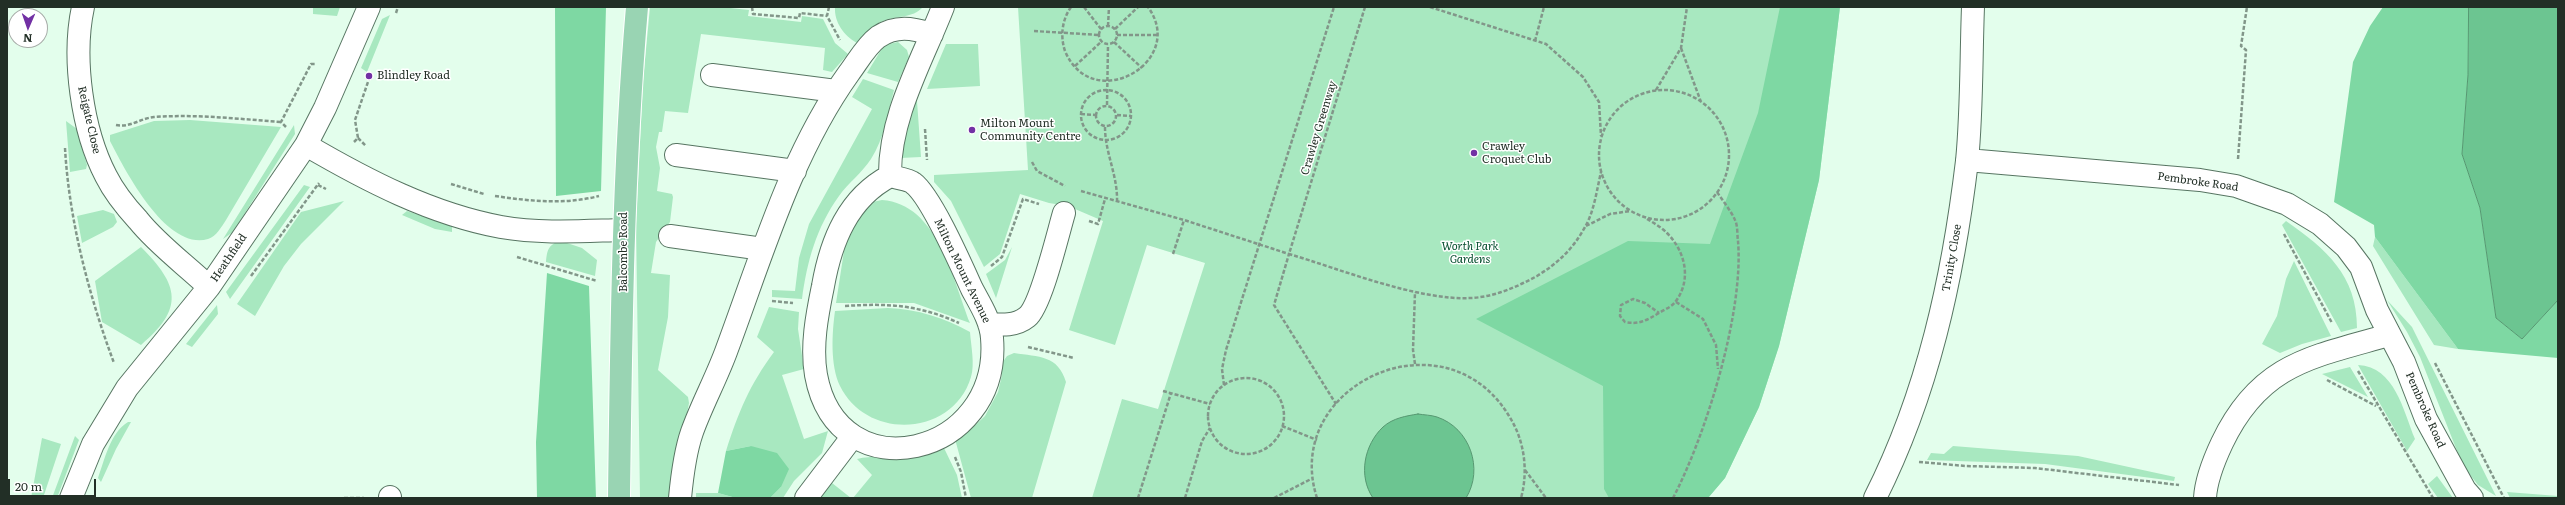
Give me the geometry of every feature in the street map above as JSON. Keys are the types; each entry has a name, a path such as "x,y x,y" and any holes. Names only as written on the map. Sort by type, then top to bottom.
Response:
{"main road":[{"name":"Balcombe Road","path":"619,498 624,296 623,230 637,7"}],"street":[{"name":"Reigate Close","path":"83,7 78,45 78,68 95,149 106,176 121,200 139,222 209,287"},
{"name":"Heathfield","path":"71,498 93,444 127,388 209,287 306,145 328,102 369,7"},
{"path":"890,176 890,158 893,138 908,91 943,7"},
{"name":"Trinity Close","path":"1875,498 1895,457 1908,424 1939,324 1952,262 1967,160 1973,7"},
{"path":"680,498 691,434 723,362 763,249 810,138 836,91 876,38 892,29 914,29 932,34"},
{"path":"712,75 836,91"},
{"path":"306,145 379,186 446,212 467,218 501,227 556,232 623,230"},
{"path":"676,155 795,171"},
{"name":"Pembroke Road","path":"1967,160 2200,180 2236,186 2287,204 2320,224 2346,247 2361,267 2389,335 2404,362 2438,442 2472,498"},
{"name":"Milton Mount Avenue","path":"890,176 913,183 932,210 961,264 990,331 990,368 982,397 967,418 947,434 926,445 900,448 877,447 852,436 834,419 824,400 816,375 814,344 819,306 825,274 844,218 872,185 890,176"},
{"path":"990,331 1016,323 1028,316 1036,303 1064,213"},
{"path":"670,236 763,249"},
{"path":"2205,494 2217,455 2232,422 2250,400 2271,380 2295,364 2318,355 2389,335"},
{"path":"806,498 852,436"}],"path":[{"path":"752,7 753,14 799,18 800,14 828,16"},
{"path":"829,7 828,16 841,41 862,55"},
{"path":"1071,7 1065,17 1062,32 1064,47 1075,66 1090,77 1107,81 1120,80 1142,68 1150,59 1157,35 1155,23 1148,7"},
{"path":"1084,7 1101,29"},
{"path":"1108,26 1109,7"},
{"path":"1115,29 1138,7"},
{"path":"1224,385 1222,369 1226,350 1334,7"},
{"name":"Crawley Greenway","path":"1336,404 1274,305 1365,7"},
{"path":"1430,7 1546,44 1583,77 1599,102 1601,138"},
{"path":"1443,11 1445,7"},
{"path":"1535,41 1544,7"},
{"path":"1656,91 1681,48 1686,7"},
{"path":"2236,186 2246,50 2240,46 2247,7"},
{"path":"1108,26 1115,29 1117,35 1114,42 1108,45 1101,42 1098,35 1101,29 1108,26"},
{"path":"1034,30 1098,35"},
{"path":"1117,35 1157,35"},
{"path":"1075,66 1101,42"},
{"path":"1114,42 1142,68"},
{"path":"1107,106 1108,45"},
{"path":"1681,48 1701,102"},
{"path":"281,122 311,64 320,64"},
{"path":"1107,90 1122,96 1127,102 1132,116 1126,131 1121,136 1105,140 1091,135 1085,130 1081,114 1082,107 1093,94 1107,90"},
{"path":"1076,190 1184,220 1289,254 1416,292 1448,298 1472,298 1503,292 1552,267 1567,254 1586,226 1601,172 1599,149 1601,138 1607,124 1616,111 1627,102 1656,91 1677,92 1701,102 1716,116 1722,128 1729,154 1726,174 1717,192 1706,205 1691,214 1674,219 1645,217"},
{"path":"1107,106 1115,110 1117,115 1114,122 1105,127 1097,121 1096,115 1101,107 1107,106"},
{"path":"1081,114 1096,115"},
{"path":"1117,115 1132,116"},
{"path":"88,121 124,127 152,117 197,116 281,122 286,128 282,135"},
{"path":"924,127 927,165"},
{"path":"1105,127 1105,140 1118,188 1117,202"},
{"path":"358,138 367,148"},
{"path":"65,142 70,194 96,314 116,369 127,388"},
{"path":"1032,162 1037,171 1069,188"},
{"path":"1601,172 1612,194 1630,211 1645,217 1667,233 1678,247 1685,264 1685,277 1676,302 1659,313 1642,323 1632,324 1625,322 1620,316 1622,305 1633,299 1645,303 1659,313"},
{"path":"446,182 490,196 533,202 586,199 625,189"},
{"path":"1673,498 1689,468 1703,427 1719,372 1734,300 1739,256 1736,221 1717,192"},
{"path":"986,269 1002,257 1023,199 1064,213"},
{"path":"1586,226 1610,214 1630,211"},
{"path":"1173,254 1184,220"},
{"path":"1415,364 1412,350 1416,292"},
{"path":"746,298 819,306 892,304 913,307 1074,358"},
{"path":"1676,302 1703,319 1716,345 1719,372"},
{"path":"1317,498 1313,478 1317,440 1322,427 1336,404 1358,384 1379,372 1415,364 1456,371 1475,380 1492,394 1506,410 1517,429 1523,450 1525,470 1521,498"},
{"path":"2295,364 2377,406"},
{"path":"1247,378 1269,386 1283,405 1282,426 1279,435 1268,447 1246,454 1224,446 1214,435 1210,427 1210,404 1224,385 1231,381 1247,378"},
{"path":"1163,391 1210,404"},
{"path":"1138,498 1171,393"},
{"path":"1282,426 1317,440"},
{"path":"1185,498 1202,441 1210,427"},
{"path":"1895,457 1924,463 2035,468 2205,494"},
{"path":"1525,470 1546,498"},
{"path":"961,472 966,498"},
{"path":"1274,498 1313,478"}],"green space":[{"path":"313,7 340,7 337,16 313,14"},
{"path":"650,7 721,7 749,10 748,16 801,22 802,16 823,19 835,43 848,54 832,72 823,70 825,48 701,34 688,113 665,111 662,132 659,132 656,147 660,168 657,191 672,194 673,197 670,222 656,242 651,273 670,275 668,317 658,370 688,397 689,403 671,498 640,498 636,224 643,81"},
{"path":"835,7 923,7 919,11 909,15 888,19 875,25 868,30 857,43 848,37 841,28 836,18"},
{"name":"Worth Park Gardens","path":"1018,7 1840,7 1819,180 1779,346 1759,407 1725,478 1708,498 1092,498 1122,399 1158,409 1205,263 1147,245 1115,345 1069,330 1103,221 1068,206 1049,203 1020,194 1000,254 984,267 951,201 934,182 934,175 1028,170"},
{"path":"390,15 367,72 361,68 382,19"},
{"path":"898,42 907,50 909,57 898,82 867,73 884,45"},
{"path":"946,44 978,44 980,86 927,89"},
{"path":"863,79 894,90 879,143 871,159 843,191 824,220 810,259 802,299 772,297 772,290 795,291 799,258 809,224 872,109 852,97"},
{"path":"914,101 917,101 921,157 900,158"},
{"path":"190,120 281,127 223,225 216,234 208,239 192,239 177,233 162,221 137,188 110,141 110,135 154,121"},
{"path":"66,121 77,129 87,165 86,169 70,172"},
{"path":"294,125 295,134 233,232 223,239"},
{"path":"304,185 310,187 230,299 226,292"},
{"path":"882,200 901,205 917,215 930,229 941,247 970,323 914,303 836,303 844,251 850,230 868,203"},
{"path":"344,201 301,244 284,266 255,316 237,304 301,212"},
{"path":"103,210 114,214 117,222 113,227 82,243 77,216"},
{"path":"407,211 452,226 452,232 435,229 402,215"},
{"path":"2286,221 2301,231 2326,253 2345,278 2352,293 2356,309 2357,328 2341,332 2282,225"},
{"path":"2375,237 2458,349 2434,345 2373,246"},
{"path":"561,241 582,248 597,260 595,276 546,262 549,248 553,244"},
{"path":"141,247 163,273 169,285 172,296 170,308 165,319 155,332 141,345 102,322 95,281"},
{"path":"1012,247 996,298 986,274 1005,260"},
{"path":"2294,261 2331,336 2302,344 2280,353 2262,344 2277,316 2286,279"},
{"path":"2387,300 2412,327 2496,496 2478,485 2463,466 2420,357 2407,332"},
{"path":"217,305 218,314 192,347 186,344"},
{"path":"769,307 799,312 798,329 804,369 782,375 804,439 828,431 822,453 794,481 783,498 770,498 781,487 751,446 726,451 735,424 751,387 774,352 757,337"},
{"path":"888,308 920,312 951,322 970,332 973,361 971,377 961,397 947,411 929,421 909,425 889,423 869,416 853,404 840,386 837,378 833,359 833,329 835,311"},
{"path":"1014,353 1039,357 1053,362 1062,373 1066,382 1032,498 971,498 955,439 969,431 985,416 998,392 1002,375 1002,363 1007,356"},
{"path":"2358,365 2371,368 2381,373 2396,392 2415,439 2407,451"},
{"path":"2350,367 2368,397 2322,374"},
{"path":"128,422 131,422 116,449 101,482 98,478 112,440"},
{"path":"75,436 79,440 57,498 52,498"},
{"path":"42,438 61,444 43,498 31,498"},
{"path":"1953,446 2078,456 2175,477 2174,481 2045,464 1927,460 1931,453 1944,454"},
{"path":"944,448 957,475 962,498 853,498 872,475 857,459 869,457 910,458 932,453"},
{"path":"2437,476 2453,498 2438,498 2428,484"},
{"path":"832,483 851,498 818,498 823,487"},
{"path":"2507,492 2558,496 2558,498 2510,498"},
{"path":"696,493 718,493 736,498 696,498"}],"shaded area":[{"path":"555,7 606,7 601,191 556,196"},
{"path":"1780,7 1840,7 1819,180 1779,346 1759,407 1725,478 1708,498 1609,498 1604,489 1603,386 1476,319 1628,241 1710,244 1758,113"},
{"path":"2383,7 2469,7 2468,75 2462,154 2480,208 2496,318 2522,339 2558,300 2558,358 2458,349 2375,237 2374,225 2334,202 2353,62 2370,26"},
{"path":"2469,7 2558,7 2558,300 2522,339 2496,318 2480,208 2462,154 2468,75"},
{"path":"547,273 589,286 596,498 537,498 536,442"},
{"path":"1418,414 1435,416 1448,422 1458,430 1465,440 1471,451 1474,475 1466,498 1373,498 1368,489 1365,471 1365,461 1371,443 1376,434 1391,421"},
{"path":"751,446 777,453 789,469 781,487 770,498 736,498 718,493 726,451"}],"place":[{"name":"Blindley Road","path":"369,76"},
{"name":"Milton Mount Community Centre","path":"972,130"},
{"name":"Crawley Croquet Club","path":"1474,153"}]}
